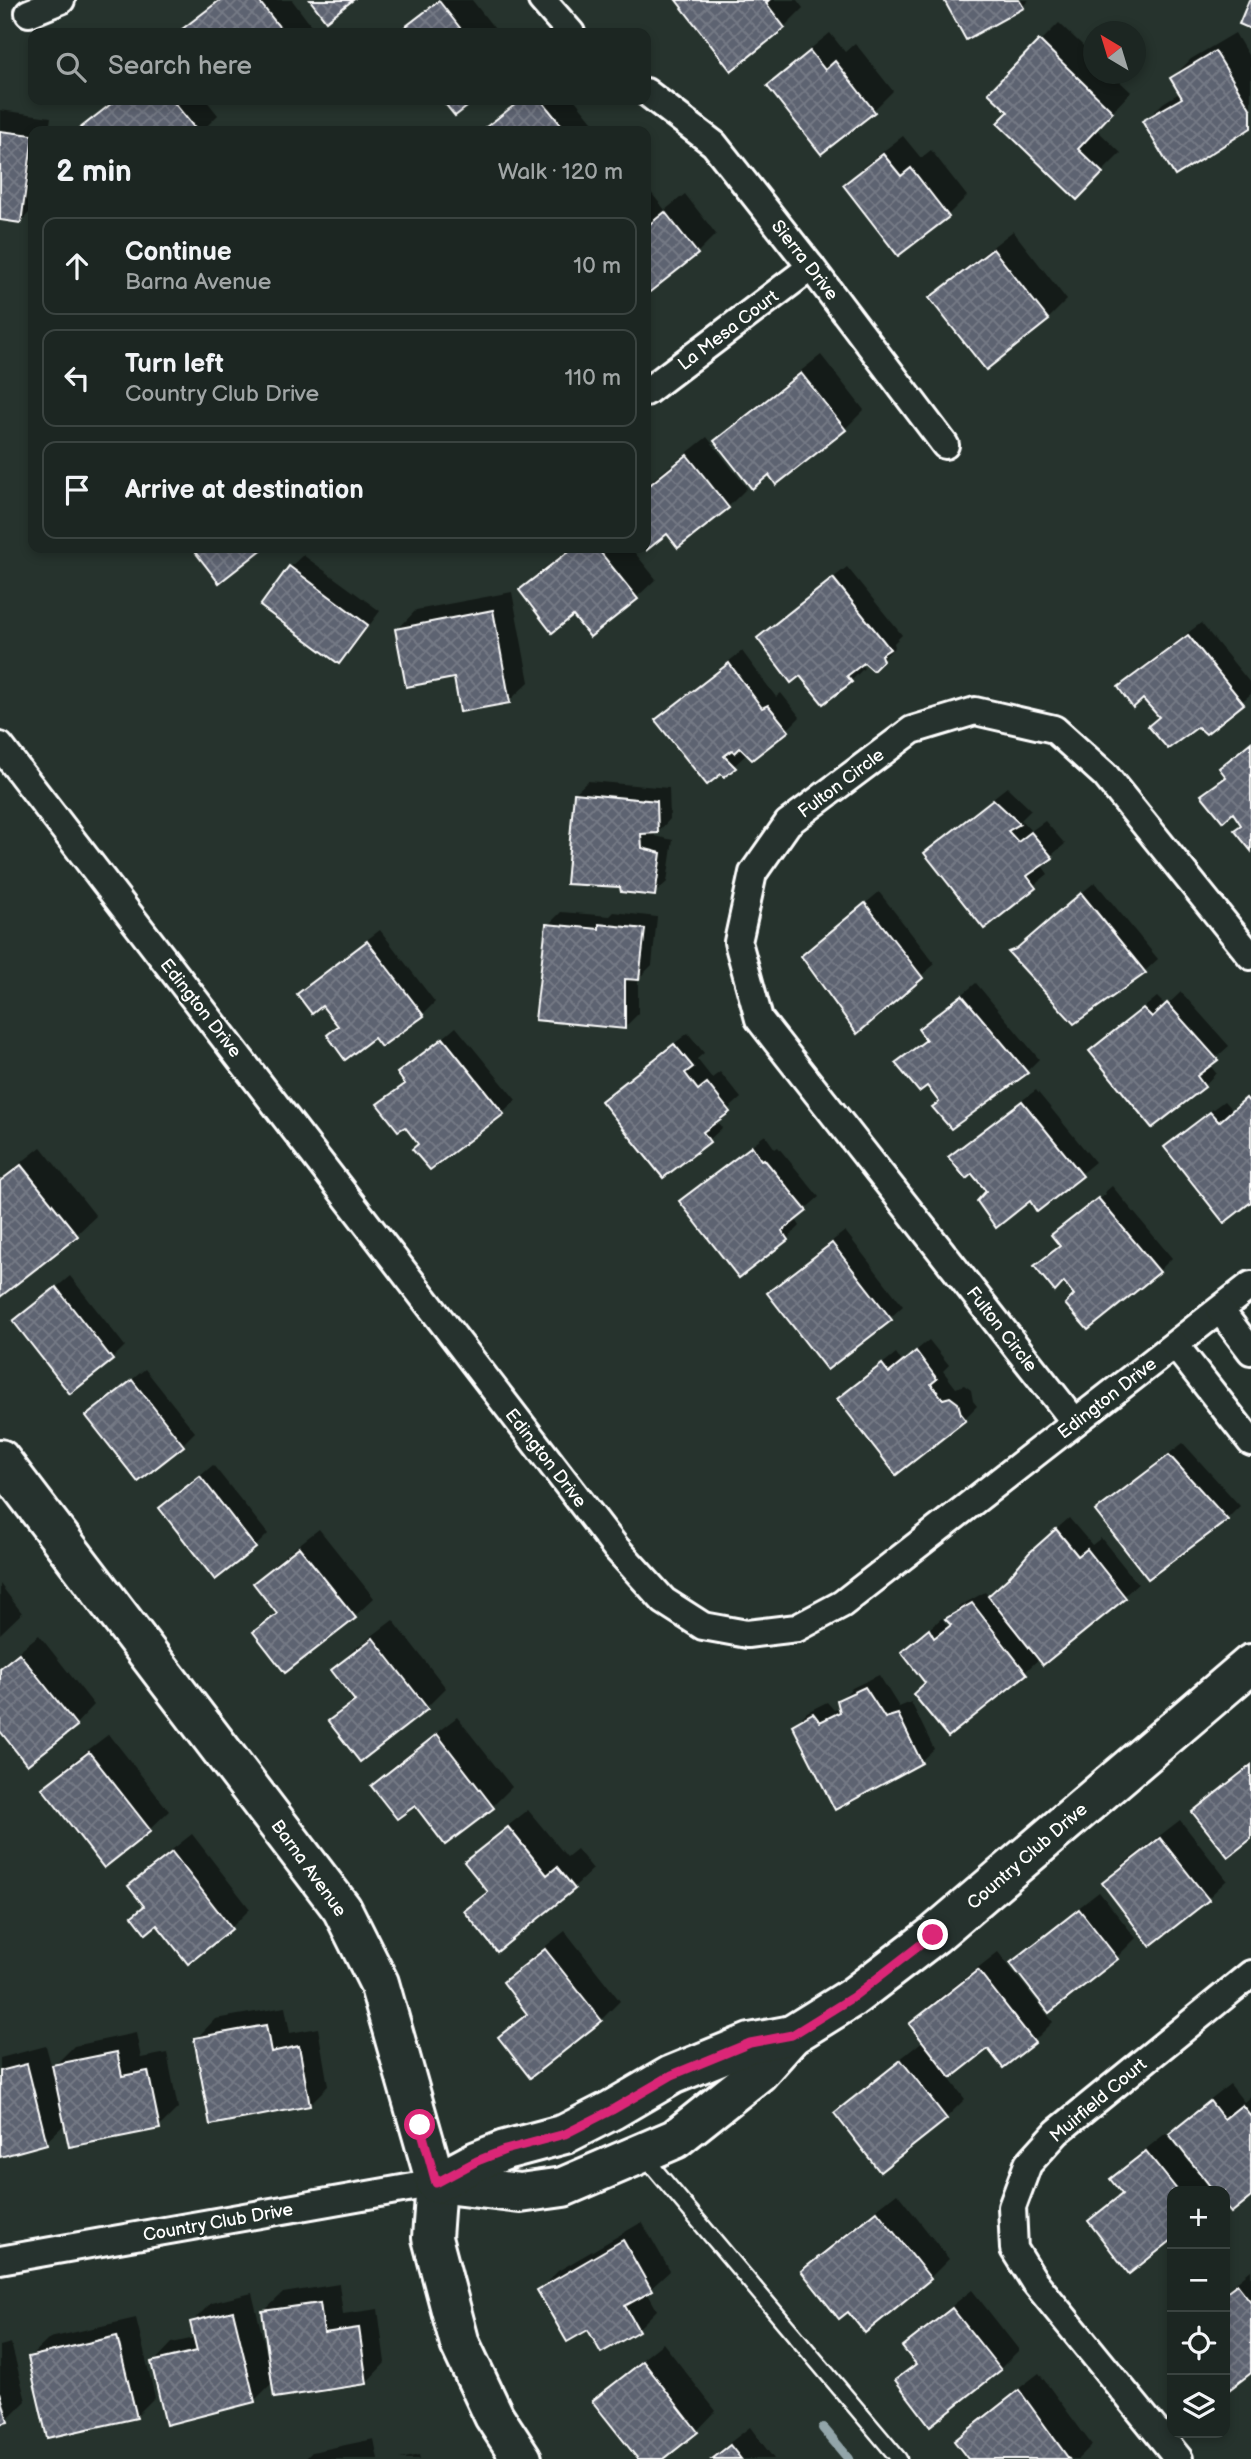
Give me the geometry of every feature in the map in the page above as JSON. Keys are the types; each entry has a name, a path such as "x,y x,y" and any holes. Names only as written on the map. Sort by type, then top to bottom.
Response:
{"street":[{"path":"29,13 61,0"},
{"path":"542,0 567,28"},
{"name":"Sierra Drive","path":"651,96 714,144 811,267 945,446"},
{"name":"La Mesa Court","path":"651,388 811,267"},
{"name":"Fulton Circle","path":"1075,1422 759,1019 738,942 753,873 788,822 912,730 975,711 1054,729 1105,775 1251,956"},
{"name":"Edington Drive","path":"0,746 616,1548 664,1601 703,1626 747,1634 797,1628 842,1604 1251,1284"},
{"path":"1220,1310 1251,1351"},
{"path":"1175,1345 1250,1437"},
{"name":"Barna Avenue","path":"0,1459 342,1909 379,1983 436,2183 432,2238 460,2344 494,2416 522,2459"},
{"name":"Country Club Drive","path":"0,2260 436,2183 520,2193 563,2187 675,2139 758,2073 792,2035 853,1997 933,1935 1251,1664"},
{"name":"Muirfield Court","path":"1179,2459 1034,2281 1014,2249 1012,2207 1028,2164 1057,2132 1251,1975"},
{"name":"Country Club Drive","path":"436,2183 477,2161 505,2150 565,2134 672,2075 738,2047 792,2035"}],"lane":[{"path":"641,2152 899,2459"}],"building":[{"path":"220,0 258,0 280,28 184,28"},
{"path":"310,0 353,0 326,21"},
{"path":"676,0 769,0 766,3 785,28 731,71"},
{"path":"944,0 1019,0 1024,8 966,40"},
{"path":"1251,0 1251,29 1239,24"},
{"path":"439,1 460,28 404,28"},
{"path":"1039,40 1113,112 1078,149 1103,173 1077,200 997,123 1008,112 988,93"},
{"path":"810,51 825,70 835,61 875,112 821,154 767,86"},
{"path":"1215,51 1251,110 1251,128 1175,176 1142,121 1182,98 1170,78"},
{"path":"110,105 176,105 193,126 83,126"},
{"path":"446,105 469,105 455,116"},
{"path":"515,105 545,105 562,126 487,126"},
{"path":"0,131 28,134 28,172 21,223 0,220"},
{"path":"883,154 901,176 911,168 949,217 898,256 843,185"},
{"path":"665,212 698,254 651,291 651,223"},
{"path":"993,249 1049,320 986,370 929,298"},
{"path":"801,373 846,430 776,485 769,475 752,489 714,441"},
{"path":"687,455 729,508 678,548 667,534 651,547 651,484"},
{"path":"196,553 258,553 219,583"},
{"path":"567,553 601,553 638,599 590,637 573,616 552,633 519,590"},
{"path":"289,566 368,625 339,664 260,606"},
{"path":"833,578 890,649 881,655 883,661 873,671 864,663 847,676 852,682 823,704 800,676 791,683 757,638"},
{"path":"493,610 510,703 460,712 454,678 406,687 395,629"},
{"path":"1188,635 1244,704 1206,734 1198,727 1168,749 1148,726 1159,717 1143,699 1133,708 1118,687"},
{"path":"729,663 762,708 768,705 789,731 752,760 740,748 735,753 732,750 724,756 736,768 724,777 721,774 707,785 655,720"},
{"path":"1251,742 1251,851 1234,830 1241,825 1233,813 1223,822 1201,795 1226,777 1219,768"},
{"path":"574,793 657,801 658,833 641,834 642,848 661,853 655,896 621,892 620,887 566,884"},
{"path":"993,799 1020,824 1008,831 1018,842 1031,832 1053,858 1027,876 1036,888 984,929 924,853"},
{"path":"1081,893 1146,973 1074,1024 1008,952 1016,949"},
{"path":"865,903 923,978 857,1034 801,956"},
{"path":"546,924 599,929 599,924 645,929 639,980 625,979 625,1029 535,1020"},
{"path":"367,941 424,1016 381,1047 374,1038 345,1060 327,1035 338,1026 322,1006 312,1014 297,994"},
{"path":"962,995 1028,1073 951,1129 932,1107 939,1102 927,1086 919,1092 895,1063 926,1040 918,1029"},
{"path":"1167,1003 1218,1060 1197,1076 1205,1087 1152,1128 1089,1051 1143,1008 1152,1017"},
{"path":"443,1038 504,1114 430,1170 412,1149 418,1144 405,1127 398,1131 377,1104 405,1084 397,1073"},
{"path":"674,1044 693,1067 685,1073 698,1090 707,1083 730,1112 703,1132 710,1142 663,1178 601,1101"},
{"path":"1246,1098 1251,1104 1251,1202 1224,1223 1164,1147 1210,1112 1219,1122"},
{"path":"1022,1101 1083,1176 1037,1212 1030,1201 996,1228 977,1201 986,1191 972,1174 966,1179 948,1157"},
{"path":"752,1146 761,1160 764,1159 807,1211 782,1231 788,1240 739,1278 679,1201"},
{"path":"21,1165 78,1236 0,1297 0,1181"},
{"path":"1098,1198 1160,1272 1088,1330 1065,1304 1074,1295 1064,1282 1055,1292 1034,1266 1060,1246 1051,1235"},
{"path":"832,1243 892,1320 827,1370 767,1293"},
{"path":"56,1287 113,1360 70,1394 13,1321"},
{"path":"916,1351 937,1379 931,1384 943,1399 950,1397 958,1403 966,1420 896,1475 837,1399 882,1364 889,1373"},
{"path":"132,1380 184,1446 138,1482 86,1416"},
{"path":"1169,1455 1228,1520 1148,1579 1095,1511"},
{"path":"200,1476 256,1548 215,1580 159,1508"},
{"path":"1056,1529 1078,1556 1087,1549 1126,1598 1043,1665 988,1596"},
{"path":"299,1547 356,1618 285,1673 253,1632 277,1614 253,1583"},
{"path":"972,1603 1027,1674 948,1737 913,1694 925,1683 901,1652 929,1629 934,1638 951,1625 945,1619"},
{"path":"373,1638 428,1709 360,1762 328,1721 355,1701 331,1670"},
{"path":"19,1653 77,1726 27,1765 0,1731 0,1668"},
{"path":"865,1687 885,1718 898,1714 922,1763 835,1810 792,1725 813,1713 820,1722 840,1712 837,1700"},
{"path":"437,1734 494,1808 445,1845 415,1806 397,1819 371,1786"},
{"path":"89,1752 151,1831 104,1868 42,1788"},
{"path":"1251,1765 1251,1839 1228,1857 1192,1812"},
{"path":"508,1827 547,1875 557,1867 575,1889 497,1952 464,1911 488,1892 464,1862"},
{"path":"1160,1838 1209,1900 1150,1946 1102,1883"},
{"path":"172,1852 232,1929 188,1964 157,1925 146,1934 132,1916 144,1906 128,1886"},
{"path":"1079,1909 1118,1959 1049,2013 1010,1963"},
{"path":"545,1949 602,2021 530,2078 498,2037 527,2014 503,1982"},
{"path":"978,1970 1035,2043 1003,2068 988,2049 951,2078 909,2024"},
{"path":"266,2025 271,2052 299,2046 310,2106 210,2125 194,2038"},
{"path":"117,2052 122,2076 148,2071 160,2129 69,2147 52,2065"},
{"path":"901,2060 947,2119 880,2172 834,2113"},
{"path":"27,2064 47,2144 0,2157 0,2071"},
{"path":"1210,2101 1224,2119 1242,2105 1251,2116 1251,2197 1231,2213 1230,2186 1210,2186 1169,2134"},
{"path":"1146,2151 1174,2186 1167,2186 1167,2244 1129,2274 1088,2221 1122,2194 1110,2179"},
{"path":"877,2211 931,2279 865,2333 848,2312 839,2319 801,2271"},
{"path":"623,2240 652,2291 625,2306 639,2331 601,2353 588,2330 567,2342 537,2290"},
{"path":"1237,2284 1251,2302 1251,2373 1230,2389 1230,2312 1230,2289"},
{"path":"320,2303 324,2333 359,2328 367,2384 274,2398 262,2311"},
{"path":"952,2308 1001,2370 930,2426 895,2380 916,2364 902,2347"},
{"path":"233,2311 255,2402 166,2425 151,2362 197,2351 190,2322"},
{"path":"117,2336 137,2418 47,2438 28,2357"},
{"path":"643,2361 698,2432 664,2459 638,2459 592,2401"},
{"path":"1019,2390 1069,2459 968,2459 954,2441"},
{"path":"0,2392 8,2422 0,2424"},
{"path":"730,2445 741,2459 712,2459"}],"waterway":[{"path":"823,2428 849,2459"}],"route":[{"path":"420,2125 436,2183 477,2161 505,2150 565,2134 672,2075 750,2043 792,2035 853,1997 933,1935"}]}
